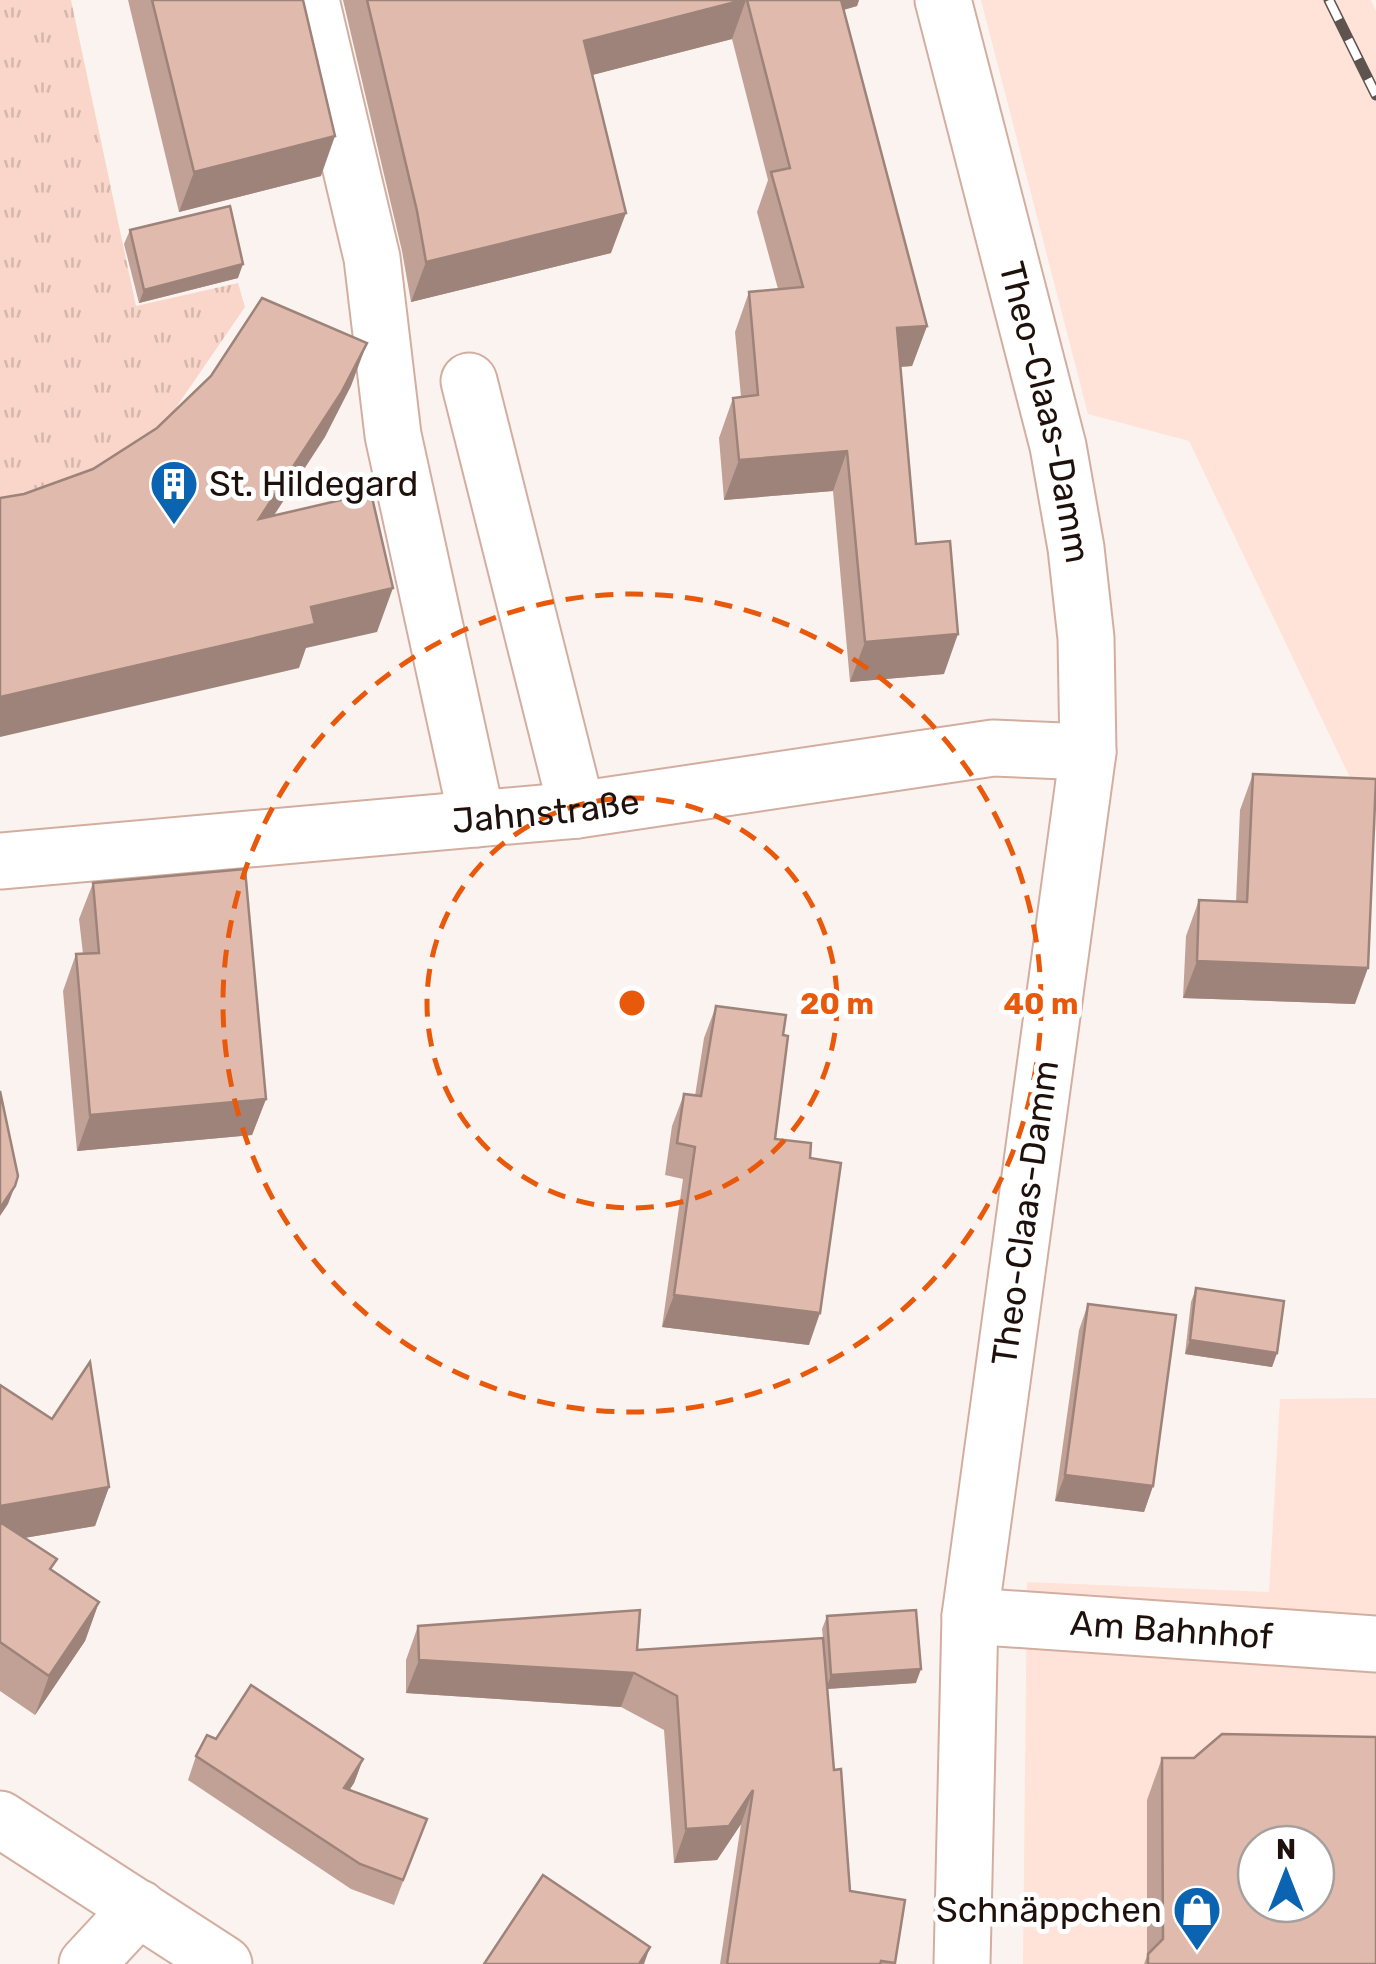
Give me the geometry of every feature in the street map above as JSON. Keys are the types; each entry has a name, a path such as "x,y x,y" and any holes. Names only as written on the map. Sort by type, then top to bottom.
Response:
{"street":[{"path":"311,0 372,258 393,436 478,819"},
{"name":"Theo-Claas-Damm","path":"943,0 1058,446 1076,548 1086,638 1088,752 970,1616 962,1964"},
{"path":"469,381 576,810"},
{"name":"Jahnstraße","path":"0,861 576,810 993,748 1088,752"},
{"name":"Am Bahnhof","path":"970,1616 1376,1644"},
{"path":"0,1819 224,1964"},
{"path":"87,1964 139,1908"}],"shaded area":[{"path":"981,0 1371,0 1376,11 1376,832 1189,441 1088,414"},
{"path":"1376,1398 1376,1964 1023,1964 1027,1582 1269,1592 1280,1399"}],"green space":[{"path":"0,0 71,0 136,306 238,283 245,307 164,425 82,492 0,519"}],"building":[{"path":"152,0 303,0 335,136 194,172"},
{"path":"367,0 743,0 584,41 626,213 426,262"},
{"path":"747,0 841,0 927,326 897,328 916,544 950,541 958,634 865,642 847,451 739,460 733,398 758,395 749,292 803,287 771,172 790,168"},
{"path":"230,206 243,264 144,290 130,230"},
{"name":"St. Hildegard","path":"262,298 367,343 341,393 259,519 371,493 393,588 311,607 315,624 0,697 0,498 24,494 93,469 157,428 211,376"},
{"path":"1253,774 1376,779 1368,968 1197,961 1199,900 1247,902"},
{"path":"245,869 266,1099 90,1115 76,954 99,953 93,883"},
{"path":"716,1006 786,1015 783,1035 788,1036 775,1139 811,1143 810,1158 841,1163 820,1313 674,1295 695,1147 677,1143 684,1094 701,1096"},
{"path":"0,1091 18,1176 0,1208"},
{"path":"1196,1288 1284,1301 1277,1353 1190,1340"},
{"path":"1088,1304 1176,1315 1153,1486 1065,1475"},
{"path":"90,1362 109,1487 0,1506 0,1385 52,1419"},
{"path":"0,1522 57,1559 50,1569 99,1602 49,1676 0,1642"},
{"path":"640,1610 637,1650 823,1638 834,1770 841,1769 850,1891 905,1900 895,1963 727,1964 753,1790 729,1826 686,1829 677,1696 634,1673 419,1660 418,1626"},
{"path":"916,1610 921,1669 831,1675 827,1616"},
{"path":"251,1685 363,1759 344,1788 427,1819 403,1880 360,1864 196,1756 207,1735 216,1739"},
{"path":"1222,1734 1376,1737 1376,1964 1148,1964 1148,1954 1163,1939 1162,1758 1194,1758"},
{"path":"543,1875 650,1947 639,1964 484,1964"}],"railway":[{"path":"1329,0 1376,95"}],"place":[{"name":"St. Hildegard","path":"174,526"},
{"name":"Schnäppchen","path":"1197,1952"}]}
